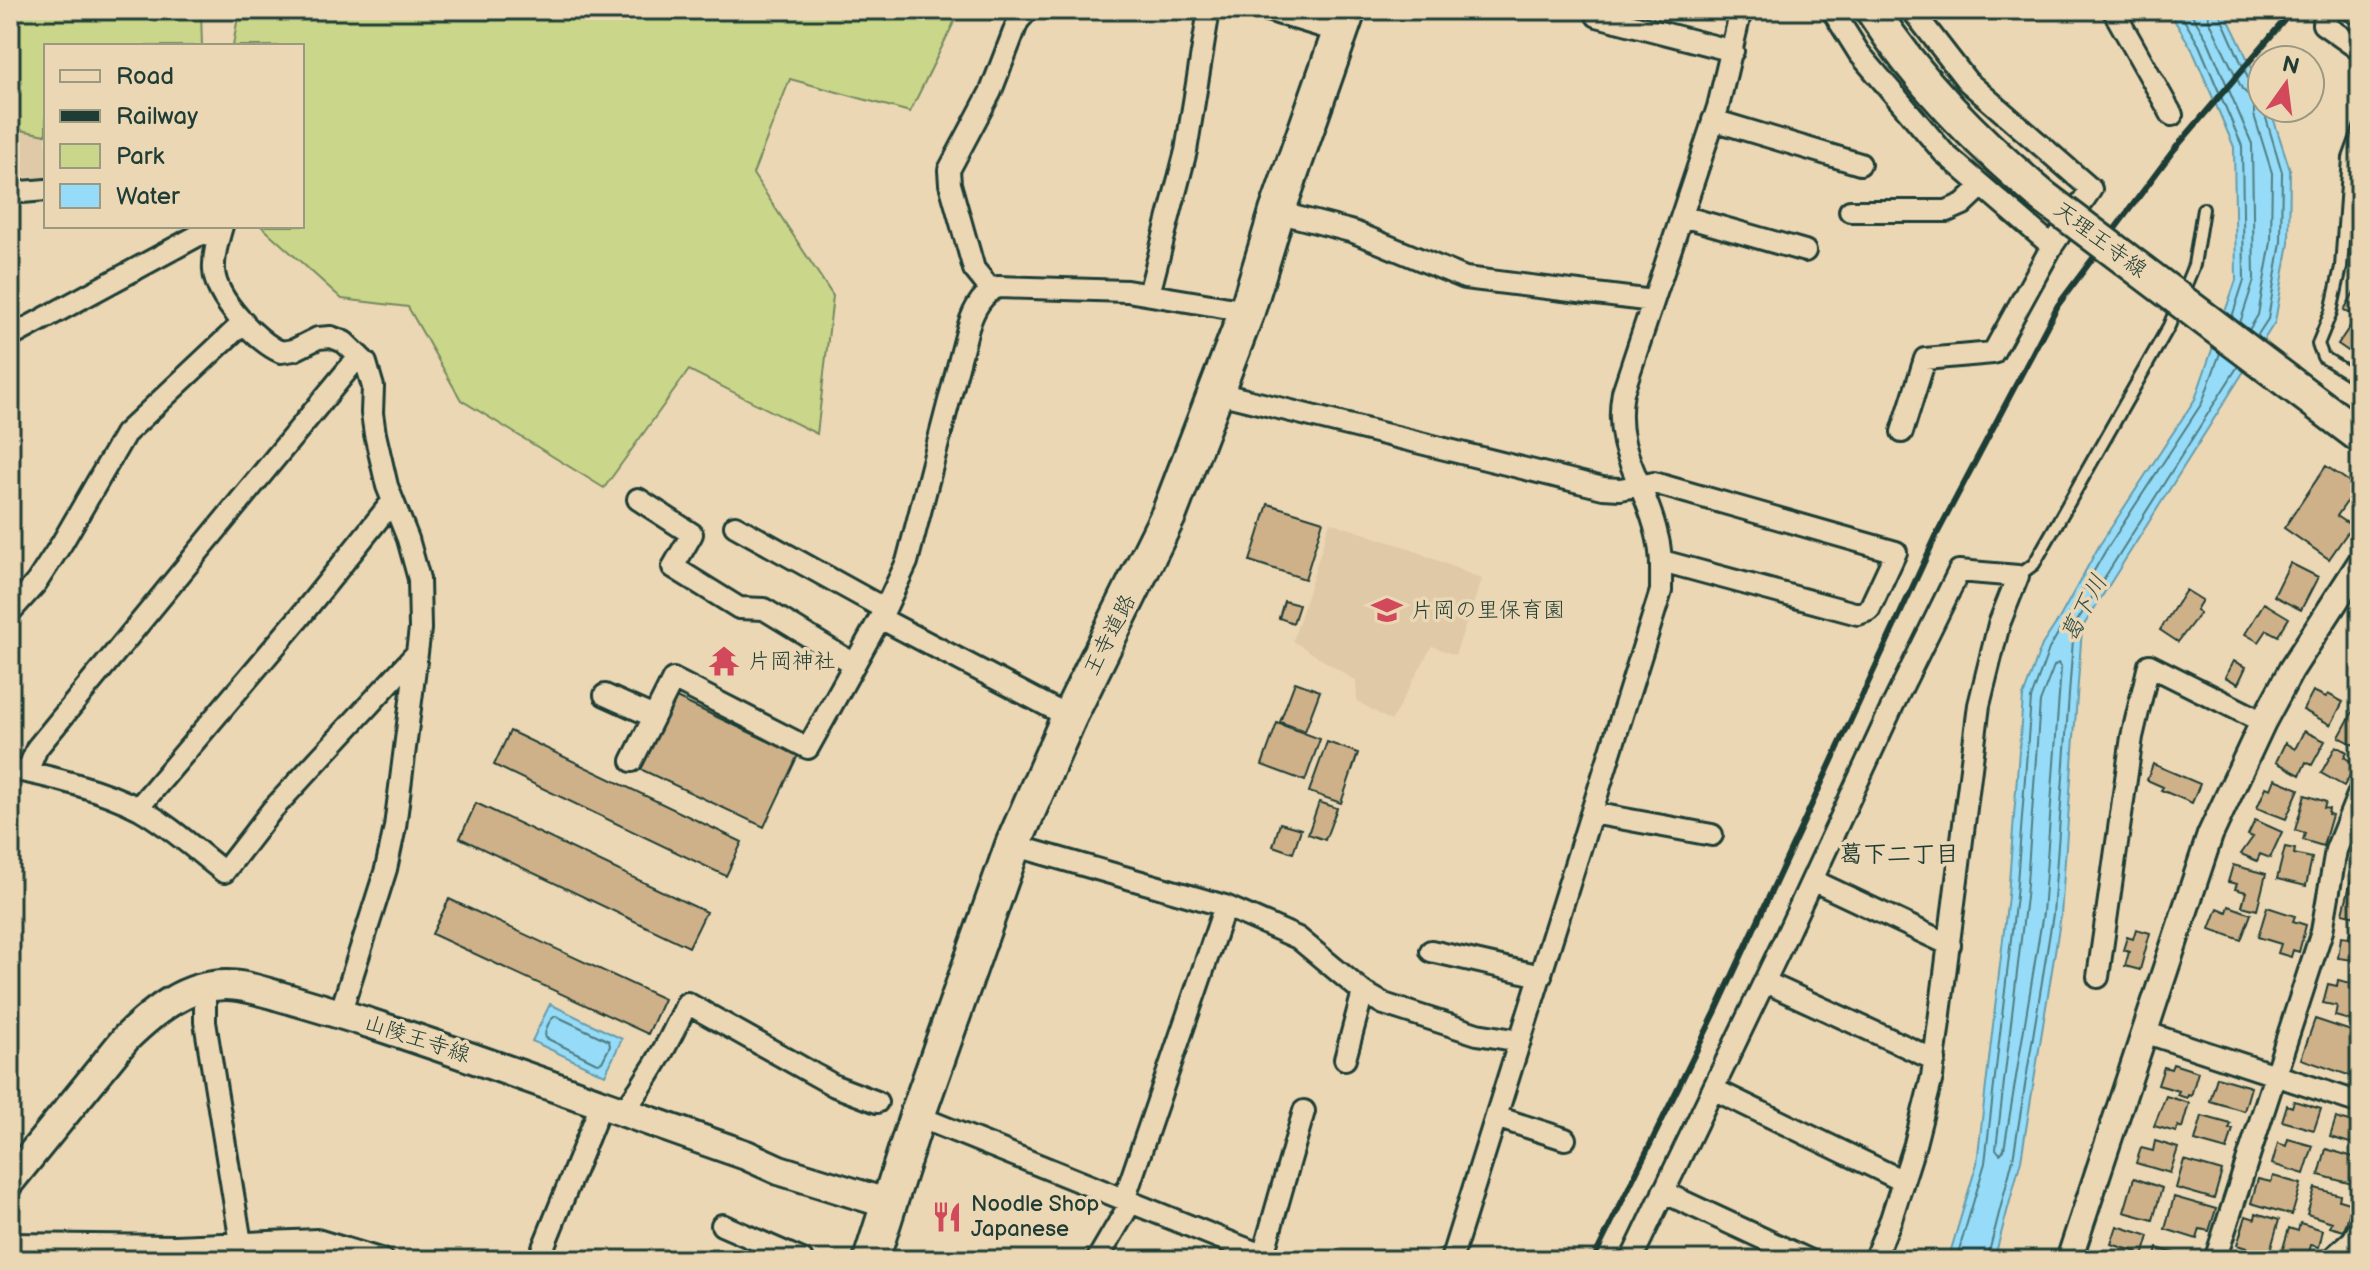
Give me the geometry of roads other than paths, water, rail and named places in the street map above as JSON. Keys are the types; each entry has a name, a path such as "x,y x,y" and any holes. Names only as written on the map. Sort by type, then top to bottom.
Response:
{"highway":[{"name":"王寺道路","path":"871,1260 917,1116 1013,845 1069,717 1169,514 1247,311 1277,212 1344,21"}],"main road":[{"name":"天理王寺線","path":"1872,10 1938,98 1992,153 2042,196 2360,436"},
{"name":"山陵王寺線","path":"10,1181 126,1038 171,1000 205,987 228,985 247,987 459,1052 746,1155 779,1170 889,1204"}],"street":[{"path":"991,290 974,269 950,184 949,170 991,91 1018,21 1028,10"},
{"path":"1149,294 1186,151 1209,10"},
{"path":"1267,10 1344,21"},
{"path":"1451,1260 1661,591 1662,561 1657,533 1621,438 1619,412 1713,120 1741,10"},
{"path":"1832,10 1859,53 1944,153 2052,246"},
{"path":"1902,432 1925,359 1993,353 2052,246 2091,189 1967,81 1912,10"},
{"path":"2113,10 2172,115"},
{"path":"2331,10 2323,24 2360,50"},
{"path":"1597,16 1733,51"},
{"path":"1713,120 1860,164"},
{"path":"1850,211 1947,211 1963,204 1981,187"},
{"path":"10,193 44,190"},
{"path":"1277,212 1354,232 1465,278 1653,301"},
{"path":"1682,216 1805,251"},
{"path":"10,337 197,236 221,229 214,263 217,285 258,338 281,352 294,350 318,338 331,337 344,342 371,373 375,434 392,502 408,539 419,579 420,629 395,827 386,869 340,1014"},
{"path":"632,761 673,679 808,748 883,613 907,562 971,318 980,301 991,290 998,287 1149,294 1247,311"},
{"path":"10,612 36,583 62,543 125,434 244,322"},
{"path":"359,356 18,771 88,790 138,808 224,872 272,810 416,654"},
{"path":"1214,392 1603,488 1620,489 1654,483 1896,552 1869,610 1858,614 1662,561"},
{"path":"638,499 692,534 673,567 739,608 764,609 854,664"},
{"path":"138,808 299,618 392,502"},
{"path":"735,526 1069,717"},
{"path":"2069,1260 2210,835 2291,670 2360,565"},
{"path":"1631,1260 1959,571 2018,576 1999,624 1979,705 1935,1060 1915,1144 1874,1260"},
{"path":"2098,977 2132,737 2149,665 2263,722"},
{"path":"605,695 654,717"},
{"path":"2215,1260 2322,931 2336,850 2360,790"},
{"path":"1592,813 1712,835"},
{"path":"1013,845 1225,906 1298,938 1363,992 1384,1004 1477,1034 1520,1041"},
{"path":"1812,880 1950,945"},
{"path":"1097,1260 1128,1201 1225,906"},
{"path":"1431,951 1541,976"},
{"path":"1765,982 1935,1060"},
{"path":"205,987 205,1022 241,1243"},
{"path":"1345,1059 1363,992"},
{"path":"538,1260 612,1109 646,1082 671,1040 687,1003 835,1086 877,1102"},
{"path":"2144,1032 2360,1103"},
{"path":"1713,1089 1903,1181"},
{"path":"917,1116 1268,1258 1304,1111"},
{"path":"1496,1117 1565,1139"},
{"path":"1663,1192 1809,1260"},
{"path":"722,1225 802,1260"},
{"path":"2330,1260 2353,1240 2360,1227"},
{"path":"10,1244 175,1246 317,1240 383,1260"}],"lane":[{"path":"2360,128 2349,158 2341,267 2331,312 2318,344 2323,357 2360,380"},
{"path":"2018,576 2034,564 2154,358 2194,265 2203,209"}],"water":[{"name":"葛下川","path":"2168,10 2224,10 2246,56 2246,124 2275,124 2290,170 2289,243 2275,322 2082,628 2061,915 2021,1160 1994,1260 1948,1260 1977,1163 2008,896 2023,697 2042,645 2099,546 2195,399 2236,280 2234,147 2192,49"},
{"path":"550,1004 622,1039 605,1075 532,1041"}],"railway":[{"path":"1593,1260 1715,1013 1938,532 2058,305 2173,151 2293,10"}],"place":[{"name":"片岡の里保育園","path":"1387,610"},
{"name":"片岡神社","path":"724,661"},
{"name":"Noodle Shop Japanese","path":"947,1217"}],"district":[{"name":"葛下二丁目","path":"1899,854"}]}
